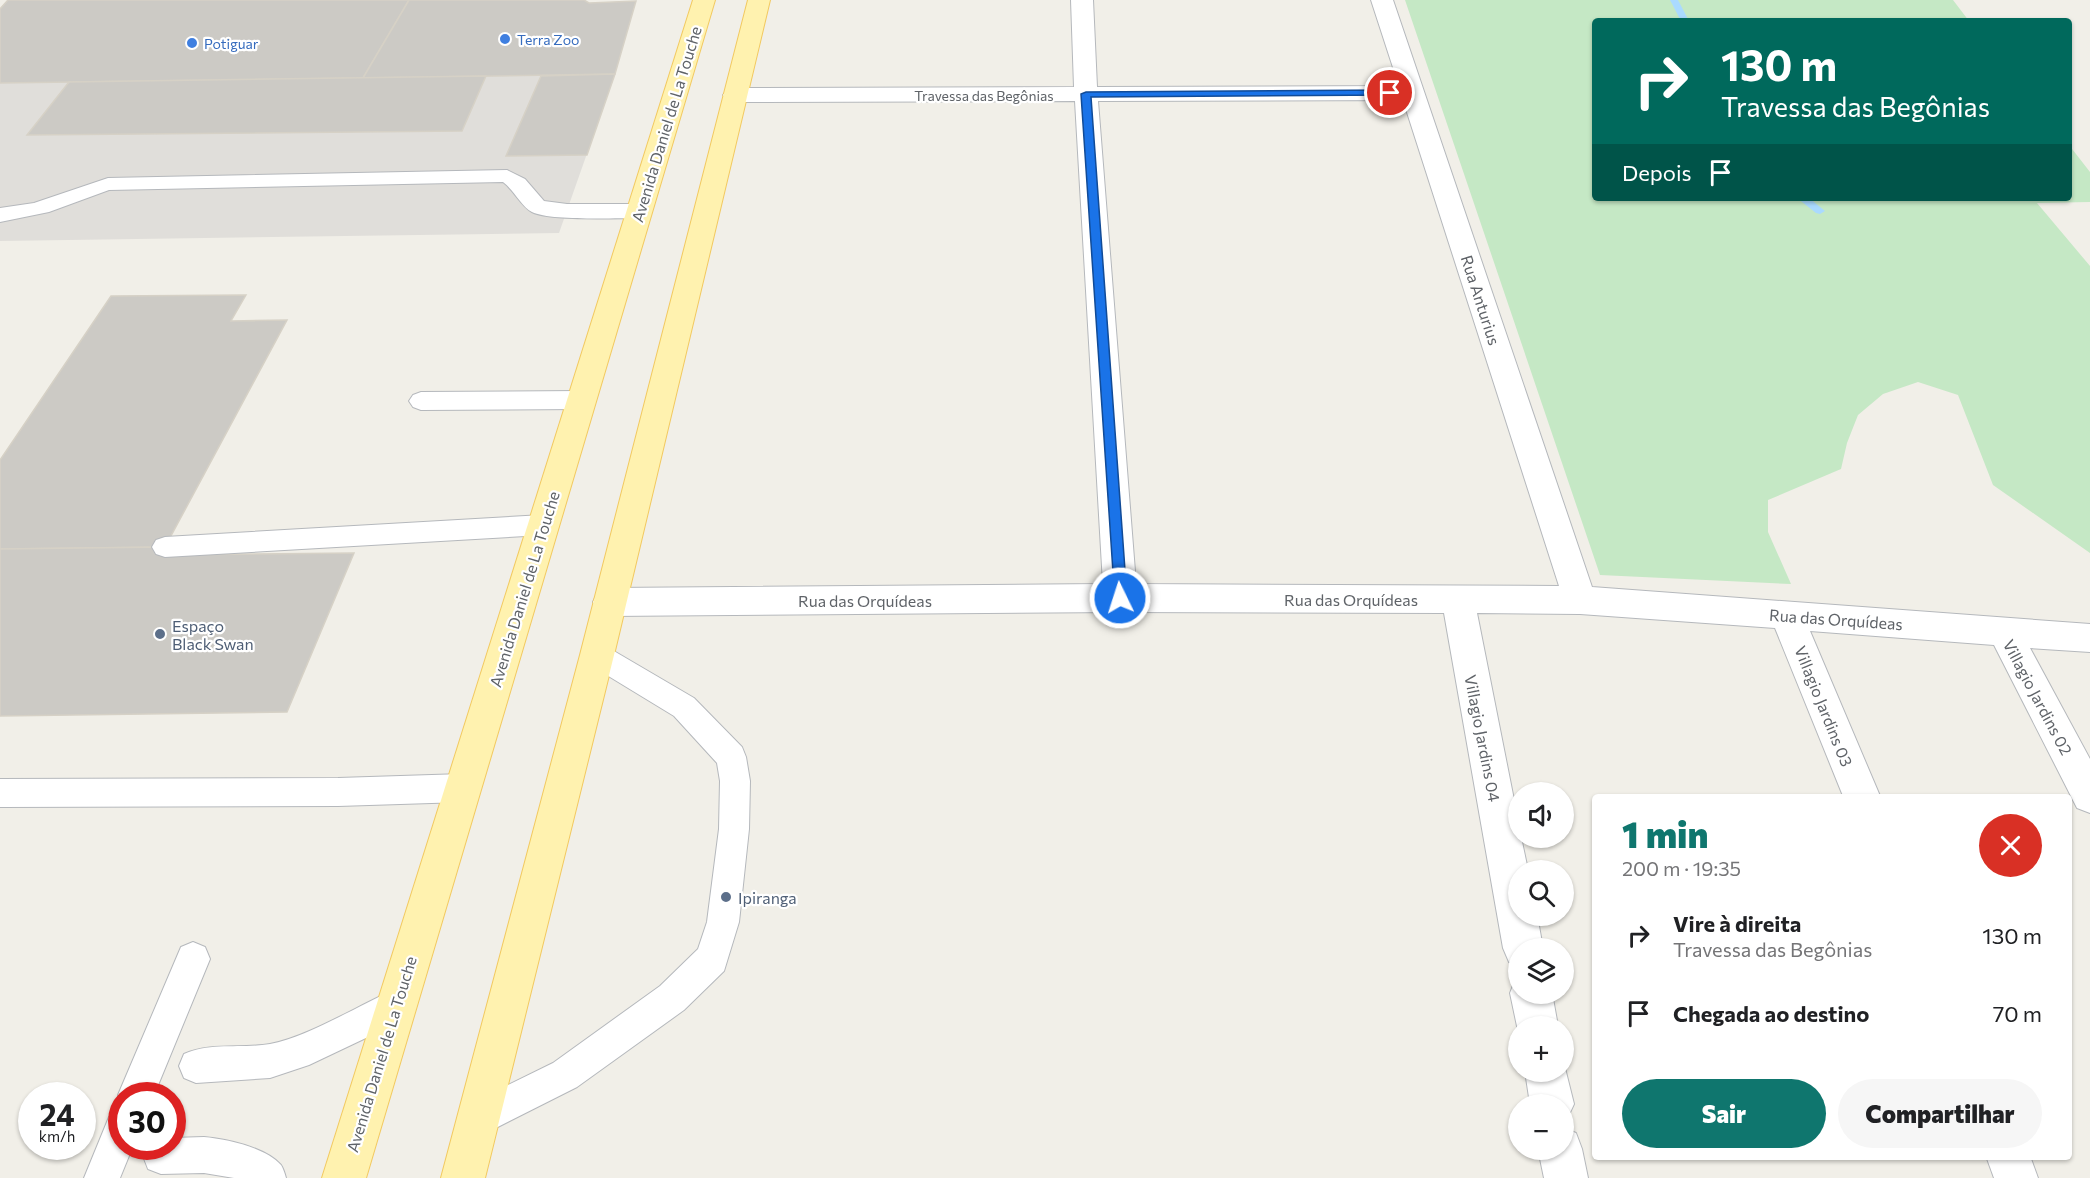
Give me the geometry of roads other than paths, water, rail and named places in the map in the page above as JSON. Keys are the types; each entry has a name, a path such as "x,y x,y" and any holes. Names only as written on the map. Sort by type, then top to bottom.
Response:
{"main road":[{"name":"Avenida Daniel de La Touche","path":"344,1178 704,0"},
{"path":"464,1178 597,655 759,0"}],"street":[{"path":"1082,0 1086,94 1120,598"},
{"name":"Rua Anturius","path":"1382,0 1580,600"},
{"name":"Travessa das Begônias","path":"735,95 1413,93"},
{"name":"Rua das Orquídeas","path":"610,602 1120,598 1580,600 2090,638"},
{"name":"Villagio Jardins 04","path":"1458,599 1521,938"},
{"name":"Villagio Jardins 03","path":"1787,616 1860,794"},
{"name":"Villagio Jardins 02","path":"2003,630 2090,796"},
{"path":"1562,1160 1566,1178"},
{"path":"2009,1160 2016,1178"}],"lane":[{"path":"0,215 40,207 108,184 507,176 518,183 538,207 567,211 639,211"},
{"path":"422,401 581,400"},
{"path":"165,547 543,525"},
{"path":"478,1119 565,1075 672,998 712,959 723,922 734,829 735,781 731,757 684,707 597,655"},
{"path":"0,793 338,792 463,788"},
{"path":"141,1082 193,958"},
{"path":"196,1066 270,1060 297,1053 396,1006"},
{"path":"186,1156 229,1156 252,1166 268,1178"},
{"path":"102,1178 110,1160"}],"waterway":[{"path":"1674,0 1683,18"},
{"path":"1806,201 1820,211"}],"place":[{"name":"Terra Zoo","path":"505,39"},
{"name":"Potiguar","path":"192,43"},
{"name":"Espaço Black Swan","path":"160,634"},
{"name":"Ipiranga","path":"726,897"}]}
